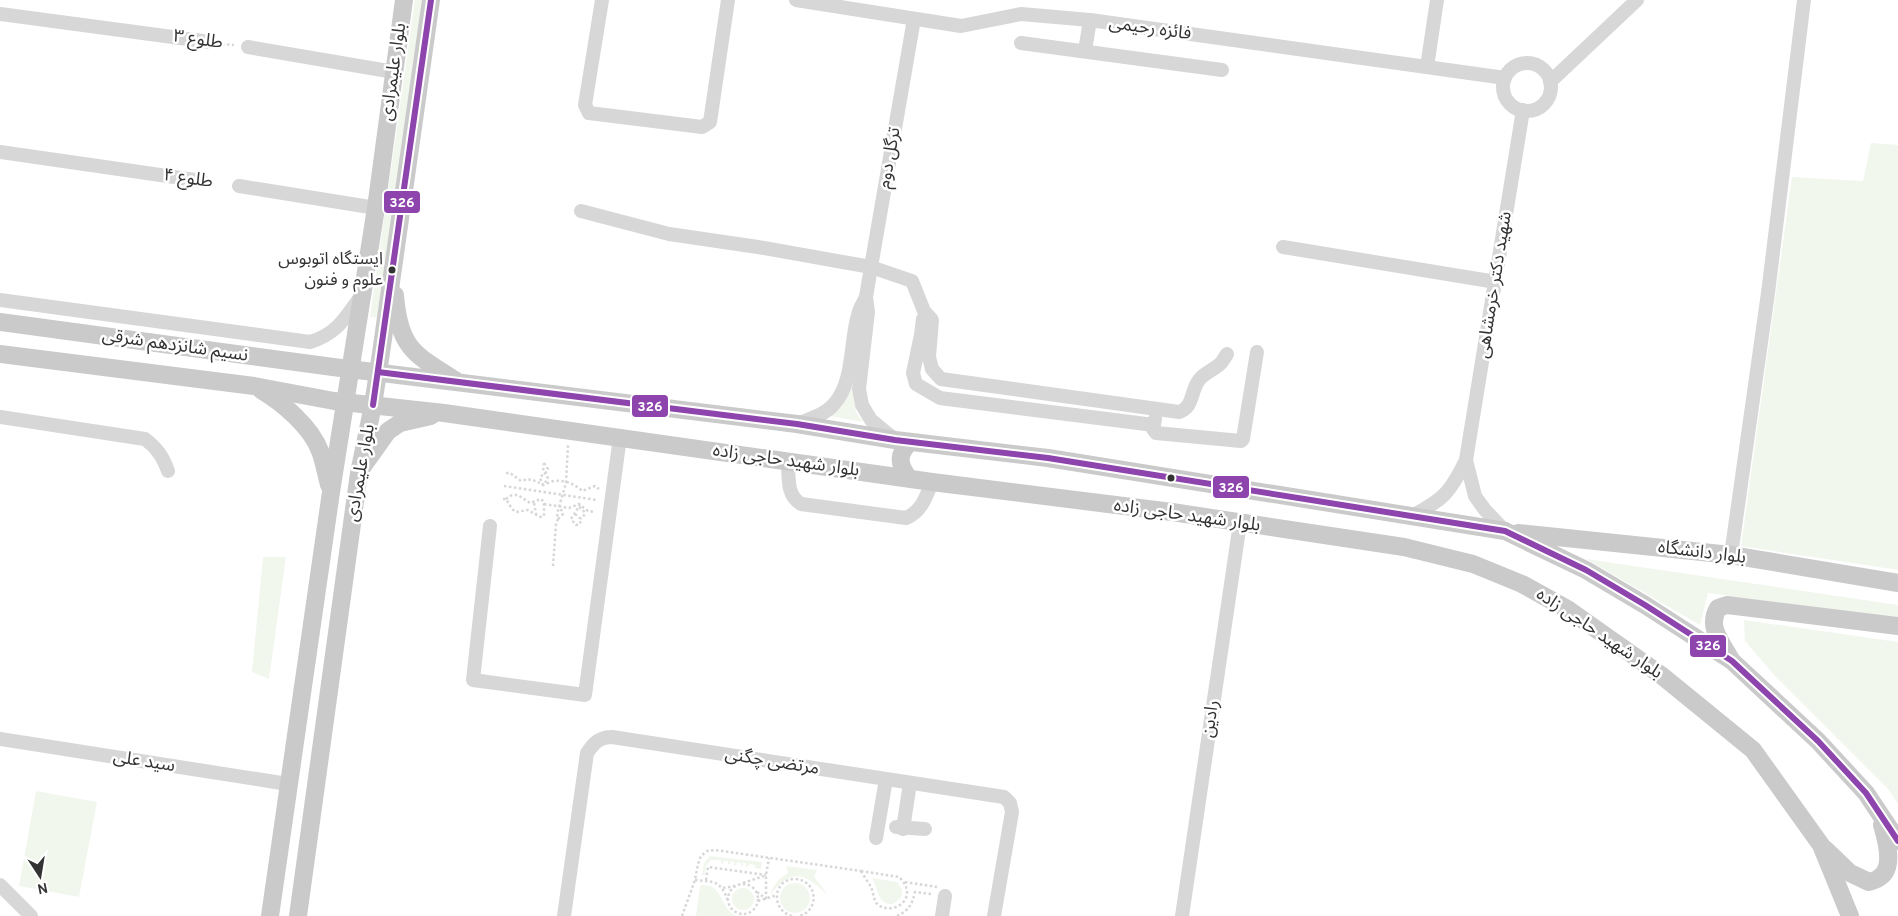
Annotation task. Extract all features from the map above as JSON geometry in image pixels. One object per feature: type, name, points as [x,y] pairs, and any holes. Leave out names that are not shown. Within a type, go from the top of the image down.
[{"type":"main road","name":"بلوار علیمرادی","points":[[270,916],[331,492],[376,208],[404,0]]},
{"type":"main road","name":"بلوار علیمرادی","points":[[298,916],[359,473],[373,405],[431,0]]},
{"type":"main road","points":[[393,268],[396,314],[404,337],[422,359],[460,382]]},
{"type":"main road","name":"نسیم شانزدهم شرقی","points":[[0,322],[378,372]]},
{"type":"main road","points":[[215,381],[226,377],[230,368],[228,359],[220,352]]},
{"type":"main road","name":"نسیم شانزدهم شرقی","points":[[0,354],[254,386],[373,405]]},
{"type":"main road","name":"بلوار شهید حاجی زاده","points":[[378,372],[797,424],[903,441],[1048,458],[1505,531],[1586,570],[1645,605],[1732,661],[1818,741],[1866,793],[1898,841]]},
{"type":"main road","points":[[254,386],[294,414],[307,430],[320,450],[331,492]]},
{"type":"main road","name":"بلوار شهید حاجی زاده","points":[[373,405],[620,437],[932,482],[1172,512],[1404,547],[1473,564],[1522,584],[1569,610],[1661,675],[1753,750],[1821,845],[1850,916]]},
{"type":"main road","points":[[359,473],[388,431],[400,423],[444,413]]},
{"type":"main road","points":[[903,441],[900,458],[905,473],[909,478]]},
{"type":"main road","name":"بلوار دانشگاه","points":[[1505,531],[1731,556],[1898,583]]},
{"type":"main road","points":[[1732,661],[1713,626],[1713,617],[1718,608],[1727,605],[1898,626]]},
{"type":"main road","points":[[1821,845],[1850,873],[1869,882],[1881,877],[1888,865],[1888,844],[1879,813]]},
{"type":"street","points":[[602,0],[586,109],[589,113],[702,127],[710,122],[728,0]]},
{"type":"street","name":"فائزه رحیمی","points":[[796,0],[961,26],[1021,14],[1090,20],[1505,78]]},
{"type":"street","points":[[1427,67],[1437,0]]},
{"type":"street","points":[[1550,82],[1637,0]]},
{"type":"street","points":[[1731,556],[1768,293],[1804,0]]},
{"type":"street","name":"طلوع ۳","points":[[0,14],[210,42]]},
{"type":"street","name":"ترگل دوم","points":[[903,441],[871,420],[862,405],[859,388],[868,312],[866,297],[870,267],[914,19]]},
{"type":"street","points":[[1085,51],[1090,20]]},
{"type":"street","points":[[1021,43],[1222,70]]},
{"type":"street","name":"طلوع ۳","points":[[248,47],[394,72]]},
{"type":"street","points":[[1529,63],[1543,69],[1550,82],[1548,97],[1544,103],[1538,108],[1523,110],[1516,108],[1506,98],[1503,84],[1505,78],[1515,66],[1529,63]]},
{"type":"street","name":"شهید دکتر خرمشاهی","points":[[1410,517],[1432,506],[1446,495],[1456,482],[1466,460],[1523,110]]},
{"type":"street","name":"طلوع ۴","points":[[0,152],[202,181]]},
{"type":"street","points":[[239,186],[376,208]]},
{"type":"street","points":[[581,211],[669,234],[758,247],[870,267],[912,281],[924,311],[932,320],[929,357],[932,369],[941,379],[1179,412],[1186,410],[1199,380],[1221,363],[1227,354]]},
{"type":"street","points":[[1283,247],[1496,282]]},
{"type":"street","points":[[0,300],[310,342],[320,339],[336,329],[361,295]]},
{"type":"street","name":"ترگل دوم","points":[[797,424],[824,412],[835,404],[848,373],[858,315],[866,297]]},
{"type":"street","points":[[924,311],[922,335],[913,373],[916,384],[940,398],[1154,425]]},
{"type":"street","points":[[1156,409],[1154,432],[1241,441],[1243,439],[1257,352]]},
{"type":"street","points":[[0,417],[145,439],[163,457],[168,471]]},
{"type":"street","points":[[490,526],[473,680],[585,695],[607,498],[620,437]]},
{"type":"street","name":"شهید دکتر خرمشاهی","points":[[1466,460],[1475,496],[1485,510],[1505,531]]},
{"type":"street","points":[[788,461],[790,493],[801,504],[906,518],[920,510],[932,482]]},
{"type":"street","name":"رادین","points":[[1182,916],[1240,523]]},
{"type":"street","name":"مرتضی چگنی","points":[[564,916],[587,753],[596,741],[612,736],[1004,798],[1010,803],[1012,812],[994,916]]},
{"type":"street","name":"سید علی","points":[[0,739],[288,784]]},
{"type":"street","points":[[876,838],[886,779]]},
{"type":"street","points":[[910,783],[898,828],[925,829]]},
{"type":"street","points":[[0,885],[31,916]]},
{"type":"street","points":[[942,916],[945,892]]},
{"type":"path","name":"طلوع ۳","points":[[210,42],[248,47]]},
{"type":"path","points":[[558,519],[557,510],[560,507],[566,483],[569,430]]},
{"type":"path","points":[[506,473],[510,473],[518,480],[535,480],[543,485]]},
{"type":"path","points":[[545,473],[548,479],[543,485],[540,478],[545,473]]},
{"type":"path","points":[[543,485],[554,481],[574,484],[582,491],[595,486],[607,498]]},
{"type":"path","points":[[504,486],[562,495],[607,498]]},
{"type":"path","points":[[518,494],[526,501],[534,502],[541,499],[544,504],[544,516],[536,516],[528,510],[516,512],[512,510],[504,499],[518,494]]},
{"type":"path","points":[[534,502],[536,516]]},
{"type":"path","points":[[544,504],[569,508],[580,506],[593,513],[600,509]]},
{"type":"path","points":[[580,506],[585,514],[580,524],[576,525],[571,519],[580,506]]},
{"type":"path","points":[[553,566],[556,524],[563,514],[560,507]]},
{"type":"path","points":[[575,514],[581,519]]},
{"type":"path","points":[[682,916],[695,880],[701,856],[708,851],[715,850],[893,875],[905,882],[945,892]]},
{"type":"path","points":[[766,899],[766,875],[769,858]]},
{"type":"path","points":[[706,880],[708,867],[766,875]]},
{"type":"path","points":[[861,870],[870,886],[876,903],[888,910],[901,907],[906,902],[908,888],[905,882]]},
{"type":"path","points":[[729,903],[730,892],[738,886],[766,875]]},
{"type":"path","points":[[792,916],[784,913],[779,908],[777,895],[782,885],[792,879],[798,879],[808,884],[812,889],[814,901],[808,912],[798,916]]},
{"type":"path","points":[[695,880],[706,880],[716,883],[722,888],[729,903],[736,912],[747,914],[752,911],[758,901],[777,895]]},
{"type":"path","points":[[722,888],[745,884],[766,899]]},
{"type":"path","points":[[755,890],[758,901]]},
{"type":"path","points":[[897,916],[905,912],[912,905],[915,892],[945,892]]},
{"type":"shaded area","points":[[415,0],[423,0],[377,318],[370,317]]},
{"type":"shaded area","points":[[1871,143],[1898,145],[1898,570],[1741,546],[1792,177],[1863,181]]},
{"type":"shaded area","points":[[851,385],[856,412],[863,422],[830,416],[841,406]]},
{"type":"shaded area","points":[[263,557],[286,557],[269,679],[252,672]]},
{"type":"shaded area","points":[[1586,559],[1898,605],[1898,618],[1708,593],[1700,625]]},
{"type":"shaded area","points":[[1744,620],[1898,642],[1898,804],[1889,790],[1774,675],[1745,641]]},
{"type":"shaded area","points":[[36,791],[97,802],[79,897],[19,886]]},
{"type":"shaded area","points":[[710,856],[762,862],[761,869],[749,864],[746,867],[746,863],[743,863],[743,866],[741,866],[741,863],[737,862],[736,866],[731,861],[728,864],[728,861],[724,861],[723,864],[721,860],[711,860],[706,866],[705,875],[702,875],[703,867]]},
{"type":"shaded area","points":[[786,866],[817,870],[814,877],[827,895],[812,881],[798,876],[785,880],[770,895],[777,882],[788,873]]},
{"type":"shaded area","points":[[872,878],[897,882],[902,889],[901,898],[893,904],[884,902]]},
{"type":"shaded area","points":[[795,883],[806,887],[810,898],[806,909],[795,913],[784,909],[780,898],[784,887]]},
{"type":"shaded area","points":[[700,886],[714,889],[727,908],[737,916],[696,916]]},
{"type":"shaded area","points":[[739,888],[747,888],[754,895],[754,903],[747,910],[739,910],[732,903],[732,895]]},
{"type":"transit line","name":"326","points":[[373,405],[431,0]]},
{"type":"transit line","name":"326","points":[[378,372],[797,424],[895,440],[1048,458],[1505,531],[1586,570],[1645,605],[1732,661],[1818,741],[1866,793],[1898,841]]},
{"type":"place","name":"ایستگاه اتوبوس علوم و فنون","points":[[392,270]]}]
